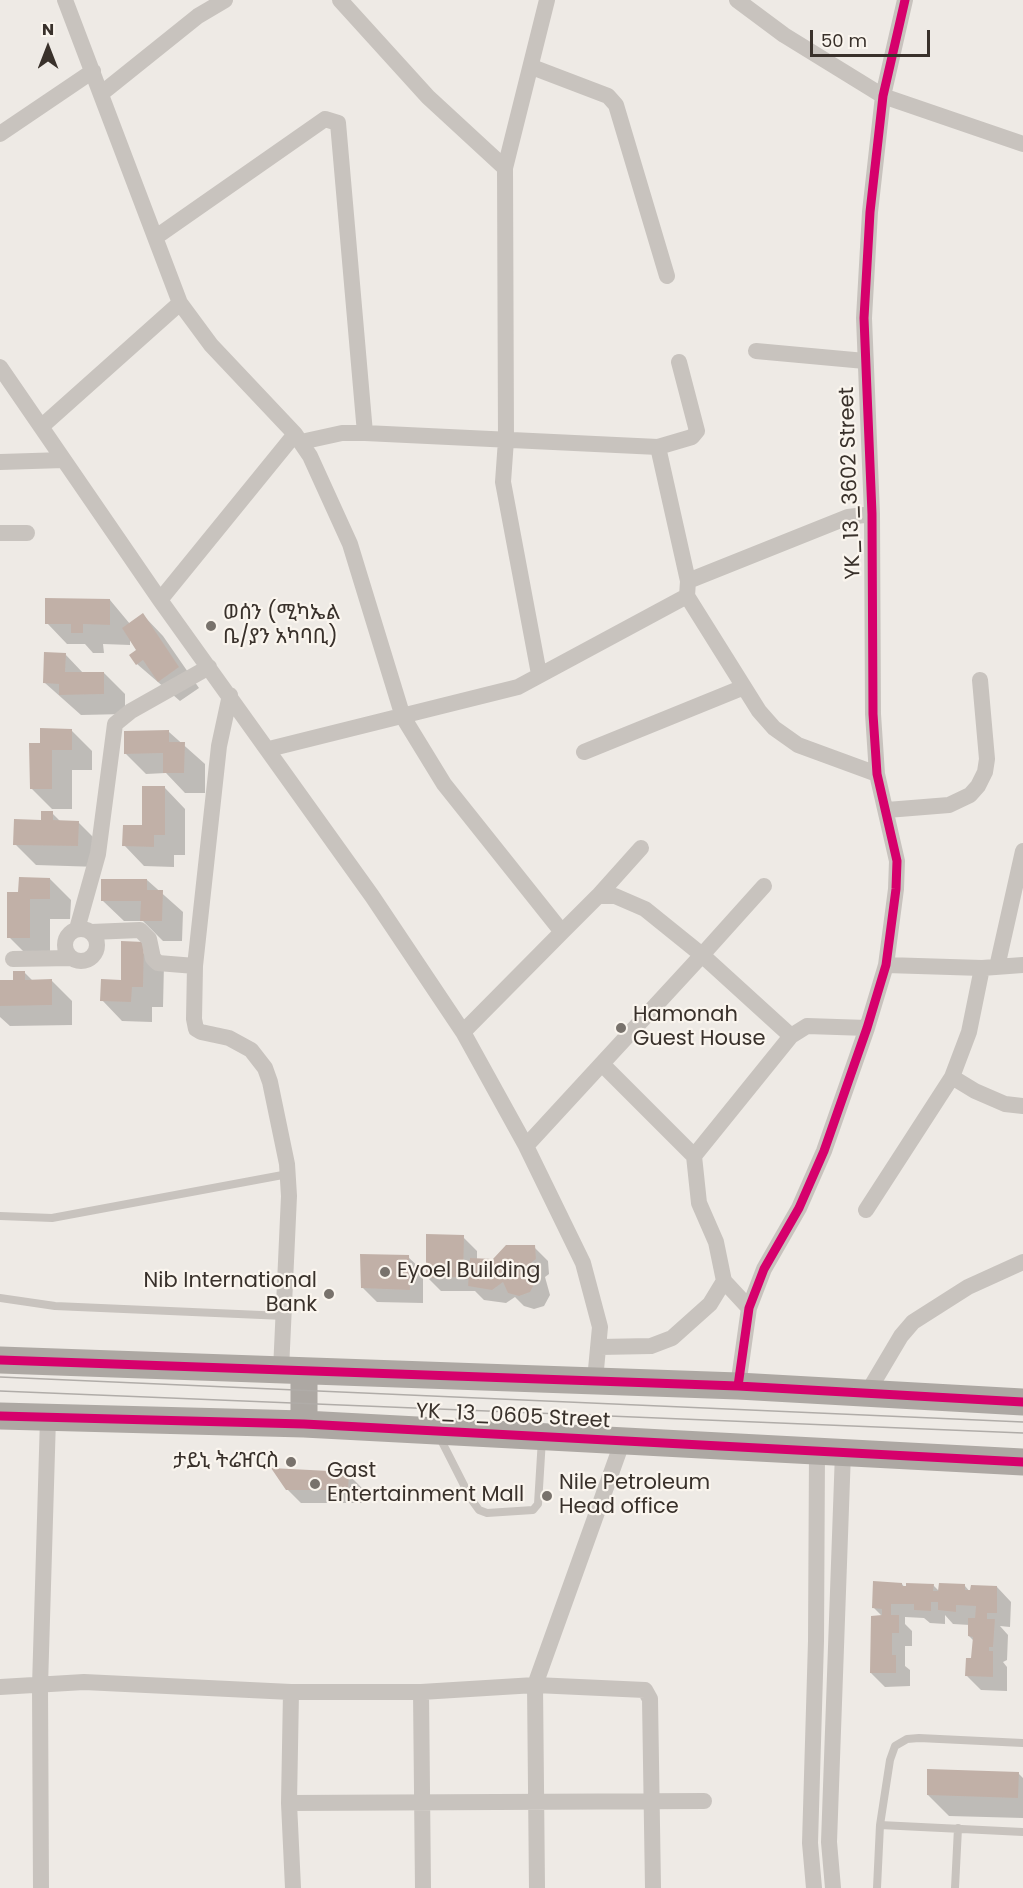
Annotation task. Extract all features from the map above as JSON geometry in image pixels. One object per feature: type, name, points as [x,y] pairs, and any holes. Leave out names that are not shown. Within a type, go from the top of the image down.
[{"type":"main road","name":"YK_13_0605 Street","points":[[0,1360],[595,1380],[1023,1402]]},
{"type":"main road","points":[[293,1370],[304,1424]]},
{"type":"main road","name":"YK_13_0605 Street","points":[[0,1416],[304,1424],[1023,1462]]},
{"type":"street","points":[[65,0],[180,303],[211,345],[298,438],[324,483],[350,544],[403,717],[444,784],[562,932]]},
{"type":"street","points":[[102,93],[198,16],[225,0]]},
{"type":"street","points":[[340,0],[428,97],[504,168]]},
{"type":"street","points":[[539,674],[503,482],[506,440],[504,168],[532,67],[547,0]]},
{"type":"street","points":[[737,0],[784,35],[883,96],[1023,144]]},
{"type":"street","name":"YK_13_3602 Street","points":[[738,1386],[749,1308],[764,1269],[799,1208],[824,1151],[867,1028],[886,965],[896,890],[897,861],[877,774],[873,714],[872,514],[864,318],[870,212],[883,96],[905,0]]},
{"type":"street","points":[[532,67],[608,96],[615,105],[666,276]]},
{"type":"street","points":[[0,134],[93,71]]},
{"type":"street","points":[[156,237],[325,119],[338,123],[365,433]]},
{"type":"street","points":[[41,427],[180,303]]},
{"type":"street","points":[[756,351],[865,362]]},
{"type":"street","points":[[160,600],[298,438],[365,433],[658,447],[692,437],[697,431],[679,362]]},
{"type":"street","points":[[0,367],[160,600],[269,749],[463,1032],[526,1146],[583,1263],[600,1327],[600,1347],[595,1380]]},
{"type":"street","points":[[658,447],[688,589],[759,711],[774,728],[798,745],[877,774]]},
{"type":"street","points":[[0,462],[64,460]]},
{"type":"street","points":[[269,749],[518,687],[688,589],[848,518],[872,514]]},
{"type":"street","points":[[0,533],[27,533]]},
{"type":"street","points":[[84,931],[98,854],[115,724],[131,711],[209,667]]},
{"type":"street","points":[[887,810],[948,805],[970,795],[978,786],[985,772],[987,759],[980,680]]},
{"type":"street","points":[[584,752],[744,687]]},
{"type":"street","points":[[230,695],[219,746],[195,966],[196,1029],[241,1044],[251,1050],[265,1068],[288,1174],[284,1316],[293,1370]]},
{"type":"street","points":[[463,1032],[598,896],[641,848]]},
{"type":"street","points":[[866,1210],[952,1077],[969,1032],[984,967],[1023,851]]},
{"type":"street","points":[[526,1146],[764,886]]},
{"type":"street","points":[[598,896],[615,896],[645,909],[702,955],[791,1036]]},
{"type":"street","points":[[71,958],[65,945],[71,932],[140,930],[149,939],[153,958],[158,963],[195,966]]},
{"type":"street","points":[[13,959],[71,958],[77,961],[91,958],[98,945],[84,931]]},
{"type":"street","points":[[886,965],[954,967],[1023,965]]},
{"type":"street","points":[[694,1156],[791,1036],[807,1026],[867,1028]]},
{"type":"street","points":[[602,1064],[694,1156],[699,1203],[716,1242],[724,1281],[749,1308]]},
{"type":"street","points":[[952,1077],[975,1091],[1005,1104],[1023,1106]]},
{"type":"street","points":[[866,1395],[901,1336],[913,1322],[968,1287],[1023,1262]]},
{"type":"street","points":[[600,1347],[651,1346],[672,1338],[710,1304],[724,1281]]},
{"type":"street","points":[[41,1888],[40,1686],[48,1418]]},
{"type":"street","points":[[537,1888],[535,1685],[623,1440]]},
{"type":"street","points":[[814,1888],[810,1843],[816,1641],[830,1451]]},
{"type":"street","points":[[830,1451],[830,1820],[833,1888]]},
{"type":"street","points":[[0,1687],[84,1683],[291,1692],[421,1692],[535,1685],[641,1690],[649,1693],[653,1888]]},
{"type":"street","points":[[291,1692],[289,1803],[293,1888]]},
{"type":"street","points":[[421,1692],[423,1888]]},
{"type":"street","points":[[289,1803],[704,1801]]},
{"type":"lane","points":[[0,1216],[51,1218],[288,1174]]},
{"type":"lane","points":[[0,1298],[55,1306],[284,1316]]},
{"type":"lane","points":[[436,1431],[471,1498],[479,1510],[487,1513],[532,1510],[538,1504],[542,1436]]},
{"type":"lane","points":[[877,1888],[880,1825],[890,1760],[895,1746],[907,1739],[919,1738],[1023,1743]]},
{"type":"lane","points":[[880,1825],[1023,1832]]},
{"type":"lane","points":[[955,1888],[958,1828]]},
{"type":"building","points":[[45,598],[110,599],[110,625],[83,624],[83,633],[71,633],[71,624],[45,624]]},
{"type":"building","points":[[143,613],[179,667],[158,682],[143,660],[136,665],[129,655],[136,650],[122,628]]},
{"type":"building","points":[[44,652],[66,653],[65,672],[104,672],[104,694],[59,695],[59,684],[43,683]]},
{"type":"building","points":[[40,728],[72,729],[72,750],[52,750],[52,789],[30,789],[29,743],[40,743]]},
{"type":"building","points":[[169,730],[169,742],[185,742],[184,773],[163,773],[163,753],[124,754],[124,731]]},
{"type":"building","points":[[142,786],[165,786],[165,835],[154,835],[154,847],[122,846],[123,825],[142,825]]},
{"type":"building","points":[[41,811],[53,811],[53,820],[79,821],[78,846],[13,845],[14,819],[41,820]]},
{"type":"building","points":[[19,877],[50,878],[50,899],[30,899],[30,938],[7,938],[7,892],[18,892]]},
{"type":"building","points":[[101,879],[147,879],[147,890],[163,890],[162,921],[140,921],[141,901],[101,901]]},
{"type":"building","points":[[121,941],[144,942],[143,987],[132,987],[131,1002],[100,1001],[101,979],[121,980]]},
{"type":"building","points":[[13,971],[25,971],[25,980],[52,979],[52,1005],[0,1006],[0,980],[13,980]]},
{"type":"building","points":[[426,1234],[464,1235],[463,1277],[426,1278]]},
{"type":"building","points":[[506,1245],[535,1245],[536,1259],[531,1263],[536,1281],[530,1292],[519,1296],[508,1293],[503,1282],[492,1290],[468,1286],[470,1258],[493,1259]]},
{"type":"building","name":"Eyoel Building","points":[[360,1254],[409,1255],[410,1290],[361,1288]]},
{"type":"building","name":"Gast Entertainment Mall","points":[[271,1468],[349,1472],[348,1490],[286,1490]]},
{"type":"building","points":[[873,1581],[902,1583],[902,1586],[906,1586],[906,1583],[934,1584],[933,1591],[938,1591],[939,1583],[965,1584],[965,1590],[970,1590],[971,1585],[997,1586],[997,1613],[987,1613],[987,1619],[995,1619],[993,1647],[989,1647],[989,1651],[993,1651],[993,1677],[965,1676],[966,1658],[971,1658],[973,1637],[968,1636],[968,1618],[975,1618],[976,1606],[956,1605],[956,1612],[938,1610],[938,1602],[931,1602],[931,1611],[914,1610],[914,1604],[891,1604],[891,1615],[899,1615],[899,1633],[892,1633],[892,1655],[896,1655],[896,1673],[870,1673],[871,1616],[882,1615],[882,1609],[872,1608]]},
{"type":"building","points":[[927,1769],[1019,1772],[1018,1798],[927,1795]]},
{"type":"tram line","points":[[0,1377],[1023,1422]]},
{"type":"tram line","points":[[0,1391],[1023,1433]]},
{"type":"cycle path","points":[[738,1386],[749,1308],[764,1269],[799,1208],[824,1151],[867,1028],[886,965],[896,889],[897,861],[877,774],[873,714],[872,514],[864,318],[870,212],[883,96],[905,0]]},
{"type":"cycle path","points":[[0,1360],[738,1386],[1023,1402]]},
{"type":"cycle path","points":[[0,1416],[304,1424],[1023,1462]]},
{"type":"place","name":"ወሰን (ሚካኤል ቤ/ያን አካባቢ)","points":[[211,626]]},
{"type":"place","name":"Hamonah Guest House","points":[[621,1028]]},
{"type":"place","name":"Eyoel Building","points":[[385,1272]]},
{"type":"place","name":"Nib International Bank","points":[[329,1294]]},
{"type":"place","name":"ታይኒ ትሬዠርስ","points":[[291,1462]]},
{"type":"place","name":"Gast Entertainment Mall","points":[[315,1484]]},
{"type":"place","name":"Nile Petroleum Head office","points":[[547,1496]]}]
